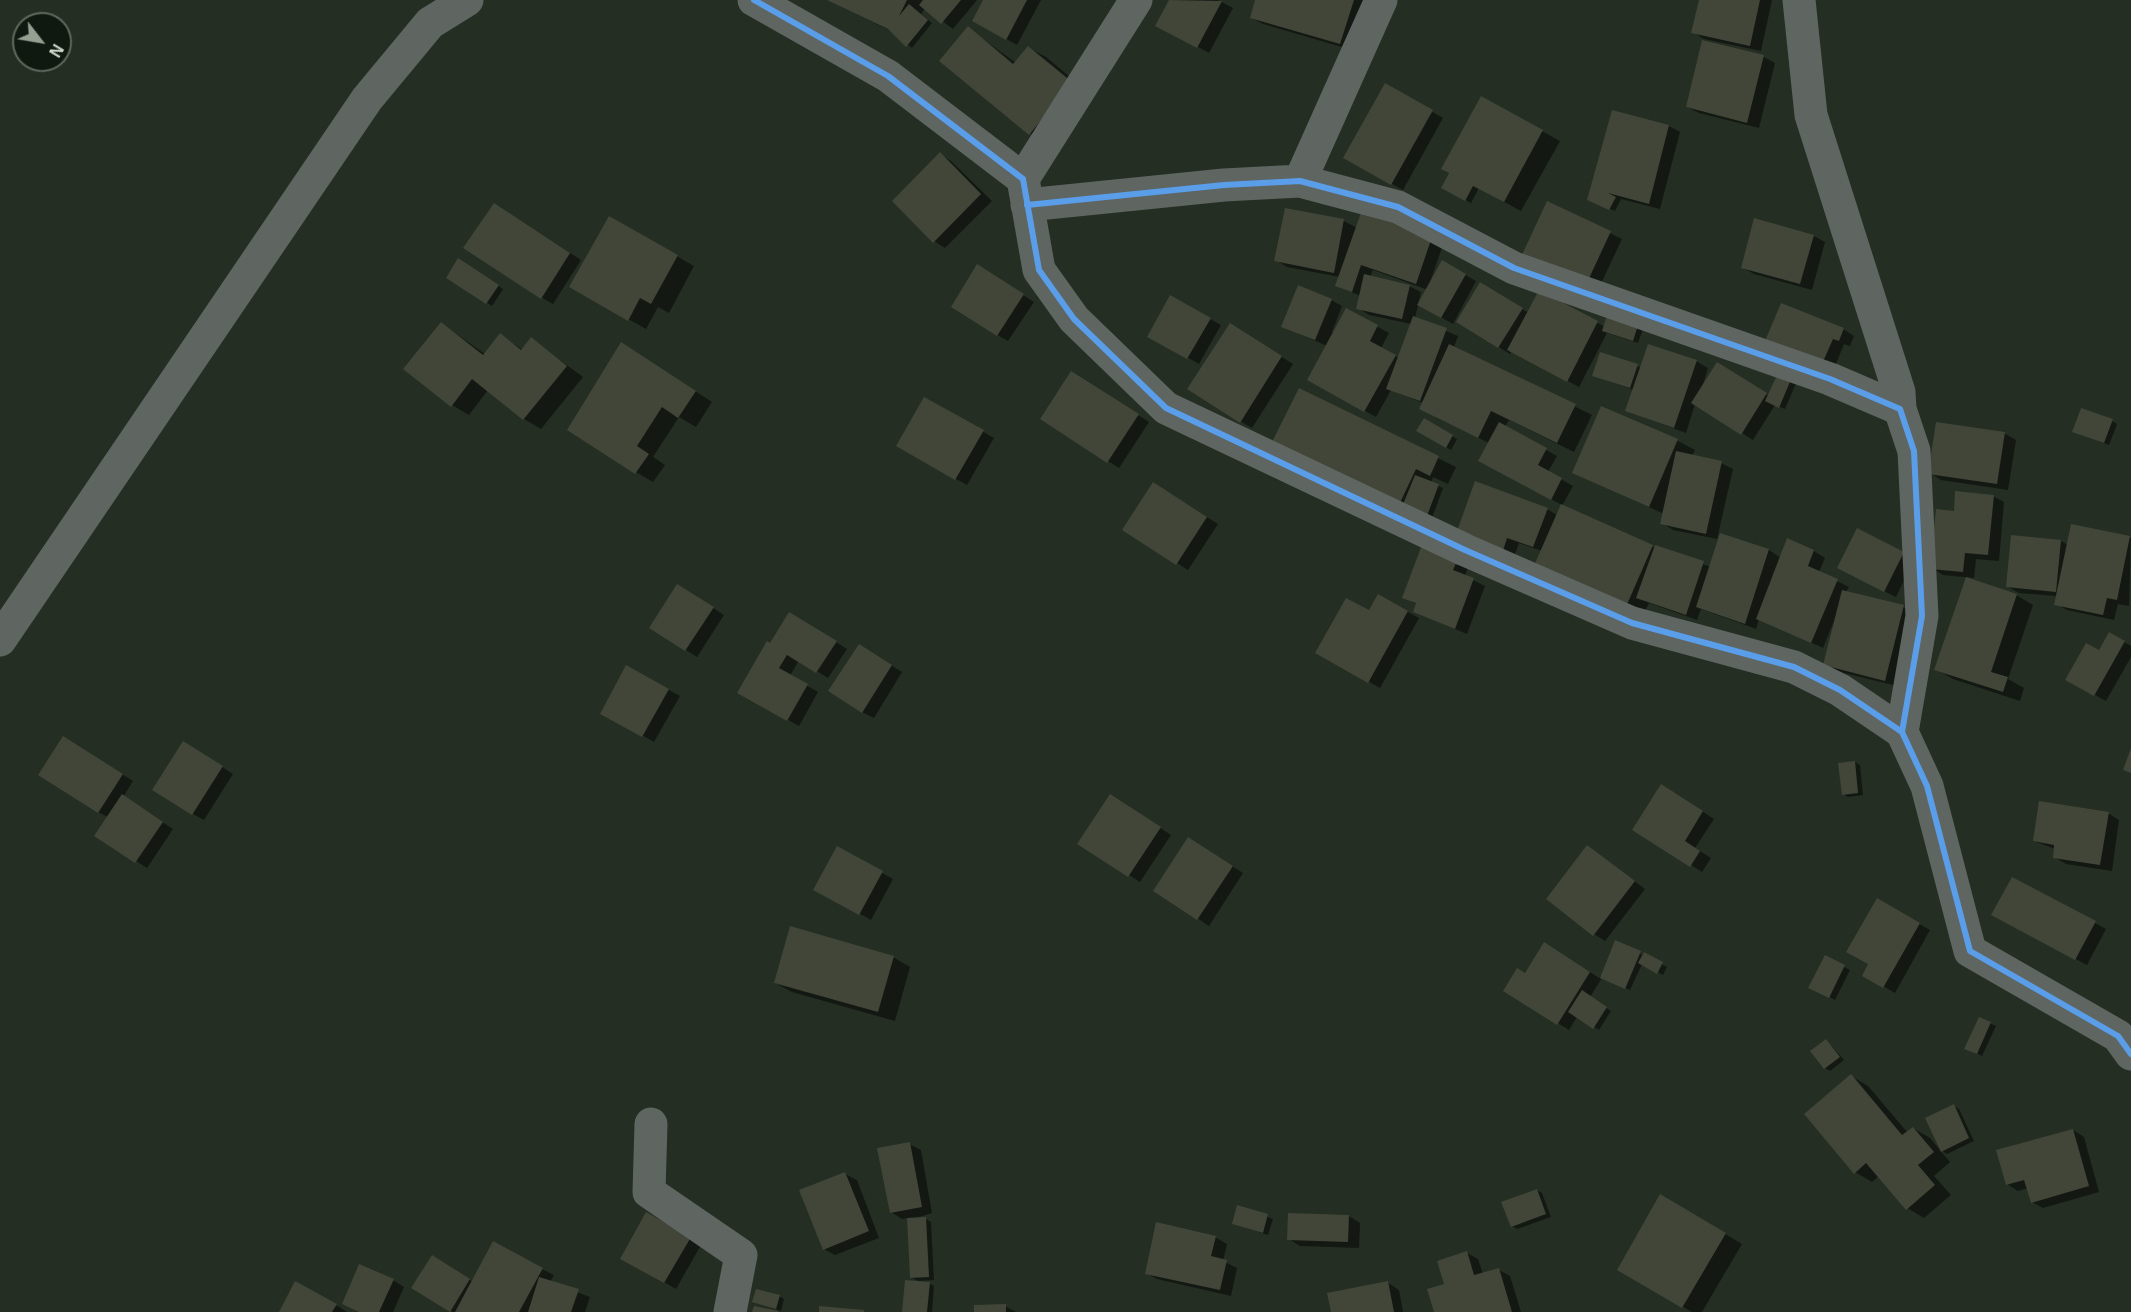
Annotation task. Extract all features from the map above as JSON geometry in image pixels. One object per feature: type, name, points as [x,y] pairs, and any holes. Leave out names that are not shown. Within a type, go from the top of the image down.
[{"type":"street","points":[[0,640],[367,99],[430,23],[467,0]]},
{"type":"street","points":[[754,0],[888,76],[1025,192],[1039,270],[1074,319],[1166,408],[1465,550],[1632,623],[1794,667],[1840,690],[1902,732],[1926,786],[1970,951],[2118,1036],[2131,1054]]},
{"type":"street","points":[[1025,192],[1136,0]]},
{"type":"street","points":[[1300,181],[1381,0]]},
{"type":"street","points":[[1799,0],[1811,115],[1899,392],[1900,409],[1914,451],[1922,616],[1902,732]]},
{"type":"street","points":[[1025,192],[1300,181],[1398,207],[1514,268],[1830,379],[1900,409]]},
{"type":"street","points":[[651,1124],[649,1192],[741,1255],[730,1312]]},
{"type":"building","points":[[827,0],[907,0],[899,16],[909,4],[928,20],[906,47],[888,29]]},
{"type":"building","points":[[923,0],[961,0],[941,24],[919,5]]},
{"type":"building","points":[[983,0],[1027,0],[1006,40],[972,21]]},
{"type":"building","points":[[1169,0],[1222,1],[1197,48],[1155,26]]},
{"type":"building","points":[[1255,0],[1354,0],[1340,44],[1250,18]]},
{"type":"building","points":[[1699,0],[1760,0],[1750,46],[1691,33]]},
{"type":"building","points":[[968,26],[1013,64],[1028,46],[1072,82],[1029,135],[939,61]]},
{"type":"building","points":[[1702,40],[1764,55],[1747,123],[1686,107]]},
{"type":"building","points":[[1385,83],[1433,110],[1391,185],[1343,158]]},
{"type":"building","points":[[1481,96],[1543,130],[1504,202],[1473,186],[1465,201],[1441,188],[1449,173],[1441,169]]},
{"type":"building","points":[[1612,110],[1669,125],[1649,204],[1608,193],[1616,197],[1609,210],[1587,200]]},
{"type":"building","points":[[940,152],[981,194],[933,243],[892,201]]},
{"type":"building","points":[[1547,201],[1611,231],[1585,287],[1521,257]]},
{"type":"building","points":[[494,203],[570,253],[541,299],[463,248]]},
{"type":"building","points":[[1363,207],[1434,231],[1416,284],[1361,265],[1352,292],[1335,286]]},
{"type":"building","points":[[1285,208],[1344,219],[1334,273],[1274,261]]},
{"type":"building","points":[[609,216],[678,255],[651,304],[640,298],[628,321],[569,287]]},
{"type":"building","points":[[1754,218],[1814,235],[1800,284],[1741,268]]},
{"type":"building","points":[[458,258],[499,285],[486,304],[446,278]]},
{"type":"building","points":[[1442,260],[1466,274],[1441,318],[1417,305]]},
{"type":"building","points":[[977,264],[1024,294],[997,336],[951,307]]},
{"type":"building","points":[[1364,274],[1410,285],[1402,319],[1356,309]]},
{"type":"building","points":[[1480,282],[1523,308],[1498,348],[1456,322]]},
{"type":"building","points":[[1298,285],[1332,299],[1315,340],[1281,327]]},
{"type":"building","points":[[1539,290],[1598,321],[1567,382],[1507,350]]},
{"type":"building","points":[[1170,295],[1211,318],[1187,359],[1147,337]]},
{"type":"building","points":[[1781,303],[1844,328],[1839,341],[1833,339],[1822,364],[1765,341]]},
{"type":"building","points":[[1346,308],[1378,325],[1370,341],[1396,355],[1364,412],[1307,380]]},
{"type":"building","points":[[1608,312],[1639,322],[1633,341],[1602,331]]},
{"type":"building","points":[[1413,316],[1447,328],[1420,401],[1386,389]]},
{"type":"building","points":[[441,322],[483,355],[500,333],[521,350],[531,337],[567,366],[523,420],[472,379],[451,407],[403,369]]},
{"type":"building","points":[[1230,323],[1282,356],[1240,423],[1187,389]]},
{"type":"building","points":[[621,342],[696,391],[678,418],[662,407],[637,446],[649,454],[635,474],[567,430]]},
{"type":"building","points":[[1449,344],[1576,404],[1557,443],[1491,411],[1478,438],[1419,409]]},
{"type":"building","points":[[1648,344],[1697,360],[1674,428],[1625,411]]},
{"type":"building","points":[[1600,352],[1638,364],[1630,388],[1592,376]]},
{"type":"building","points":[[1717,362],[1767,393],[1741,435],[1691,403]]},
{"type":"building","points":[[1071,371],[1139,414],[1107,463],[1040,419]]},
{"type":"building","points":[[1779,371],[1792,377],[1779,408],[1765,401]]},
{"type":"building","points":[[1299,388],[1439,456],[1430,476],[1416,469],[1398,507],[1270,446]]},
{"type":"building","points":[[924,397],[984,430],[955,480],[896,446]]},
{"type":"building","points":[[1601,406],[1678,439],[1649,507],[1572,473]]},
{"type":"building","points":[[2081,408],[2113,419],[2104,443],[2072,432]]},
{"type":"building","points":[[1424,418],[1453,435],[1446,448],[1416,431]]},
{"type":"building","points":[[1499,422],[1547,448],[1538,465],[1562,478],[1551,500],[1478,461]]},
{"type":"building","points":[[1936,422],[2005,432],[1997,484],[1928,474]]},
{"type":"building","points":[[1676,451],[1722,461],[1706,534],[1660,524]]},
{"type":"building","points":[[1415,475],[1439,484],[1427,516],[1402,507]]},
{"type":"building","points":[[1475,481],[1548,508],[1533,547],[1507,538],[1500,560],[1453,542]]},
{"type":"building","points":[[1153,482],[1207,517],[1176,565],[1122,530]]},
{"type":"building","points":[[1955,491],[1994,495],[1988,555],[1965,553],[1963,572],[1930,569],[1936,509],[1954,511]]},
{"type":"building","points":[[1561,504],[1653,545],[1625,609],[1533,568]]},
{"type":"building","points":[[2071,524],[2130,536],[2117,600],[2107,598],[2103,615],[2054,605]]},
{"type":"building","points":[[1857,528],[1904,552],[1884,592],[1837,568]]},
{"type":"building","points":[[1720,533],[1769,549],[1745,624],[1696,607]]},
{"type":"building","points":[[2011,535],[2061,540],[2056,592],[2006,587]]},
{"type":"building","points":[[1787,538],[1814,550],[1808,566],[1838,579],[1811,643],[1756,619]]},
{"type":"building","points":[[1423,542],[1459,556],[1453,570],[1474,578],[1455,629],[1413,612],[1416,603],[1402,598]]},
{"type":"building","points":[[1655,545],[1704,561],[1686,615],[1636,598]]},
{"type":"building","points":[[1966,577],[2017,594],[1991,672],[2008,677],[2003,692],[1934,670]]},
{"type":"building","points":[[677,584],[714,607],[685,651],[649,628]]},
{"type":"building","points":[[1842,590],[1904,605],[1885,681],[1823,665]]},
{"type":"building","points":[[1378,594],[1408,611],[1368,683],[1315,653],[1346,598],[1369,610]]},
{"type":"building","points":[[789,612],[837,641],[816,673],[787,655],[779,668],[808,684],[787,721],[737,693],[767,641],[770,643]]},
{"type":"building","points":[[2109,632],[2125,641],[2094,696],[2065,680],[2086,643],[2099,650]]},
{"type":"building","points":[[859,644],[892,665],[862,713],[828,691]]},
{"type":"building","points":[[626,665],[669,689],[642,737],[600,714]]},
{"type":"building","points":[[63,736],[123,774],[98,813],[38,775]]},
{"type":"building","points":[[183,741],[223,766],[192,815],[152,790]]},
{"type":"building","points":[[2131,748],[2131,773],[2123,770]]},
{"type":"building","points":[[1855,761],[1858,793],[1842,795],[1838,763]]},
{"type":"building","points":[[1661,784],[1703,811],[1685,841],[1700,851],[1690,867],[1632,830]]},
{"type":"building","points":[[122,794],[163,822],[135,863],[94,836]]},
{"type":"building","points":[[1110,794],[1161,827],[1128,877],[1077,844]]},
{"type":"building","points":[[2039,801],[2109,812],[2100,865],[2053,858],[2054,845],[2033,841]]},
{"type":"building","points":[[1188,837],[1233,866],[1197,920],[1153,891]]},
{"type":"building","points":[[1587,845],[1635,881],[1593,936],[1546,899]]},
{"type":"building","points":[[837,846],[883,871],[859,915],[813,890]]},
{"type":"building","points":[[2012,877],[2096,921],[2075,960],[1991,915]]},
{"type":"building","points":[[1877,898],[1920,923],[1883,988],[1862,976],[1868,964],[1846,952]]},
{"type":"building","points":[[790,926],[894,956],[878,1012],[774,983]]},
{"type":"building","points":[[1615,940],[1641,951],[1625,989],[1600,978]]},
{"type":"building","points":[[1544,942],[1590,972],[1557,1025],[1503,991],[1517,968],[1525,973]]},
{"type":"building","points":[[1644,952],[1663,962],[1657,974],[1638,963]]},
{"type":"building","points":[[1825,955],[1845,965],[1829,998],[1808,988]]},
{"type":"building","points":[[1582,990],[1607,1007],[1593,1029],[1568,1012]]},
{"type":"building","points":[[1979,1017],[1991,1022],[1977,1054],[1964,1049]]},
{"type":"building","points":[[1826,1039],[1840,1057],[1824,1069],[1810,1051]]},
{"type":"building","points":[[1851,1074],[1902,1135],[1913,1127],[1934,1152],[1918,1165],[1935,1185],[1906,1210],[1866,1163],[1854,1174],[1804,1114]]},
{"type":"building","points":[[1954,1104],[1969,1138],[1941,1152],[1925,1118]]},
{"type":"building","points":[[2073,1129],[2089,1186],[2031,1203],[2024,1180],[2006,1185],[1996,1150]]},
{"type":"building","points":[[910,1142],[922,1207],[890,1213],[877,1148]]},
{"type":"building","points":[[845,1172],[869,1231],[823,1250],[799,1190]]},
{"type":"building","points":[[1537,1189],[1546,1214],[1511,1227],[1501,1202]]},
{"type":"building","points":[[1660,1194],[1726,1233],[1682,1308],[1617,1270]]},
{"type":"building","points":[[1237,1205],[1268,1214],[1263,1233],[1232,1224]]},
{"type":"building","points":[[646,1212],[691,1237],[664,1283],[620,1259]]},
{"type":"building","points":[[1288,1213],[1349,1215],[1348,1242],[1287,1240]]},
{"type":"building","points":[[926,1217],[929,1277],[910,1278],[907,1218]]},
{"type":"building","points":[[1156,1222],[1216,1236],[1211,1256],[1227,1260],[1220,1290],[1145,1274]]},
{"type":"building","points":[[493,1241],[543,1268],[519,1312],[455,1312]]},
{"type":"building","points":[[1467,1251],[1474,1275],[1499,1268],[1512,1312],[1434,1312],[1427,1289],[1444,1284],[1437,1261]]},
{"type":"building","points":[[432,1255],[470,1279],[450,1312],[411,1288]]},
{"type":"building","points":[[359,1264],[394,1279],[379,1312],[359,1312],[342,1304]]},
{"type":"building","points":[[539,1277],[579,1289],[571,1312],[528,1312]]},
{"type":"building","points":[[905,1280],[930,1282],[927,1312],[902,1312]]},
{"type":"building","points":[[295,1281],[337,1304],[332,1312],[279,1312]]},
{"type":"building","points":[[1388,1281],[1394,1312],[1331,1312],[1327,1293]]},
{"type":"building","points":[[756,1289],[780,1295],[776,1309],[752,1302]]},
{"type":"building","points":[[1006,1304],[1006,1312],[974,1312],[974,1305]]},
{"type":"building","points":[[754,1306],[778,1311],[778,1312],[752,1312]]},
{"type":"building","points":[[819,1306],[864,1310],[864,1312],[819,1312]]},
{"type":"cycle path","points":[[754,0],[888,76],[1023,179],[1039,270],[1074,319],[1166,408],[1465,550],[1632,623],[1794,667],[1840,690],[1902,732],[1927,786],[1970,951],[2118,1036],[2131,1054]]},
{"type":"cycle path","points":[[1027,205],[1224,185],[1300,181],[1398,207],[1514,268],[1830,379],[1900,409],[1914,451],[1922,616],[1902,732]]}]
